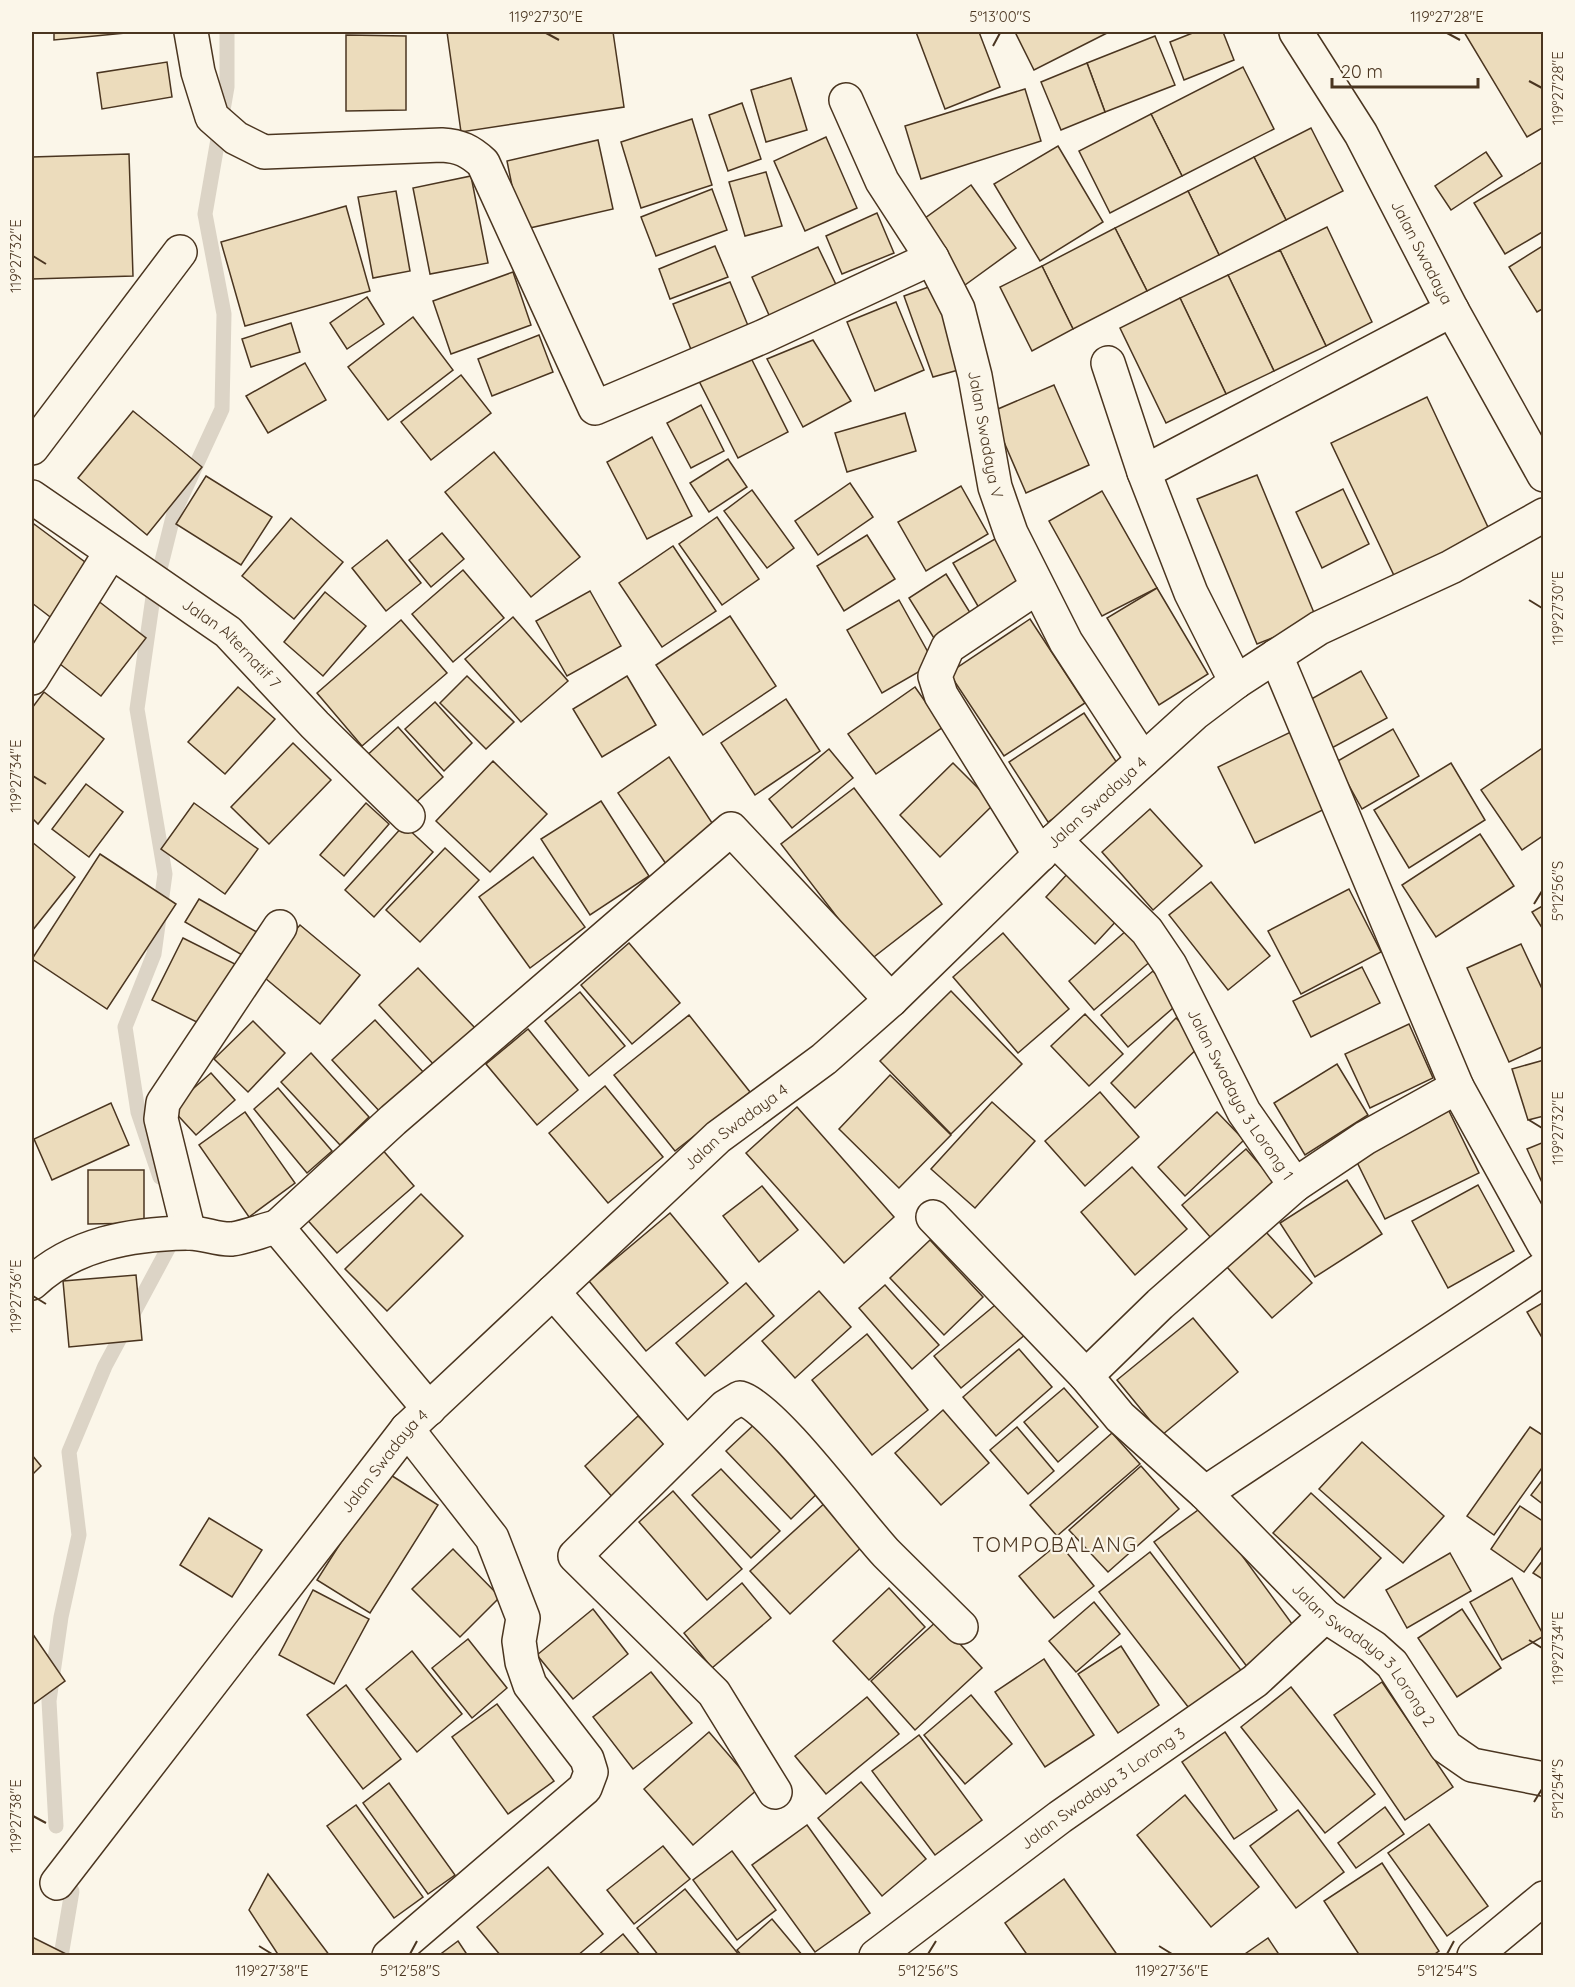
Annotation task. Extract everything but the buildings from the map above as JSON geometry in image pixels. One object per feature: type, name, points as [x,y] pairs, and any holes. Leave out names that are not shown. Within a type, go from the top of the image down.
[{"type":"street","points":[[191,32],[198,72],[212,117],[236,138],[264,152],[449,145],[470,152],[483,163],[595,408],[762,337],[932,258]]},
{"type":"street","name":"Jalan Swadaya","points":[[1296,32],[1361,134],[1452,310],[1544,475]]},
{"type":"street","name":"Jalan Swadaya V","points":[[846,100],[882,181],[932,258],[958,309],[975,376],[994,487],[1011,533],[1036,588],[1065,642],[1143,760]]},
{"type":"street","points":[[32,448],[180,252]]},
{"type":"street","points":[[1144,472],[1452,310]]},
{"type":"street","points":[[1108,363],[1144,472],[1191,593],[1236,682]]},
{"type":"street","name":"Jalan Alternatif 7","points":[[32,497],[182,598],[228,632],[315,724],[408,816]]},
{"type":"street","name":"Jalan Swadaya 4","points":[[57,1883],[418,1419],[718,1137],[824,1059],[891,1000],[1047,847],[1195,713],[1236,682],[1319,628],[1450,567],[1544,515]]},
{"type":"street","points":[[32,678],[111,552]]},
{"type":"street","name":"Jalan Swadaya 3 Lorong 1","points":[[1036,588],[948,647],[935,676],[940,695],[1047,847],[1147,931],[1170,965],[1244,1112],[1295,1185],[1160,1304],[1086,1376]]},
{"type":"street","points":[[1276,656],[1456,1087],[1544,1244]]},
{"type":"street","points":[[32,1283],[72,1256],[95,1245],[145,1236],[189,1233],[232,1239],[277,1227],[402,1112],[731,829],[891,1000]]},
{"type":"street","points":[[189,1233],[161,1119],[163,1103],[280,927]]},
{"type":"street","points":[[1295,1185],[1365,1138],[1456,1087]]},
{"type":"street","name":"Jalan Swadaya 3 Lorong 2","points":[[933,1217],[1086,1376],[1120,1417],[1204,1492],[1324,1616],[1373,1647],[1392,1664],[1446,1747],[1472,1765],[1544,1779]]},
{"type":"street","points":[[277,1227],[418,1419],[492,1538],[523,1618],[519,1641],[522,1662],[530,1685],[587,1759],[591,1772],[585,1788],[388,1956]]},
{"type":"street","points":[[1204,1492],[1544,1268]]},
{"type":"street","points":[[553,1292],[687,1444]]},
{"type":"street","points":[[775,1792],[714,1693],[575,1556],[725,1407],[740,1398],[758,1407],[840,1496],[885,1551],[961,1627]]},
{"type":"street","name":"Jalan Swadaya 3 Lorong 3","points":[[876,1956],[1060,1817],[1255,1681],[1324,1616]]},
{"type":"street","points":[[1474,1956],[1544,1898]]},
{"type":"waterway","points":[[160,1177],[138,1112],[125,1027],[154,954],[165,874],[137,709],[153,597],[174,513],[222,409],[224,314],[205,214],[227,87],[227,32]]},
{"type":"waterway","points":[[56,1826],[49,1701],[61,1617],[79,1535],[69,1452],[105,1366],[170,1245],[170,1232]]},
{"type":"waterway","points":[[61,1956],[72,1891]]},
{"type":"district","name":"TOMPOBALANG","points":[[1055,1544]]}]
